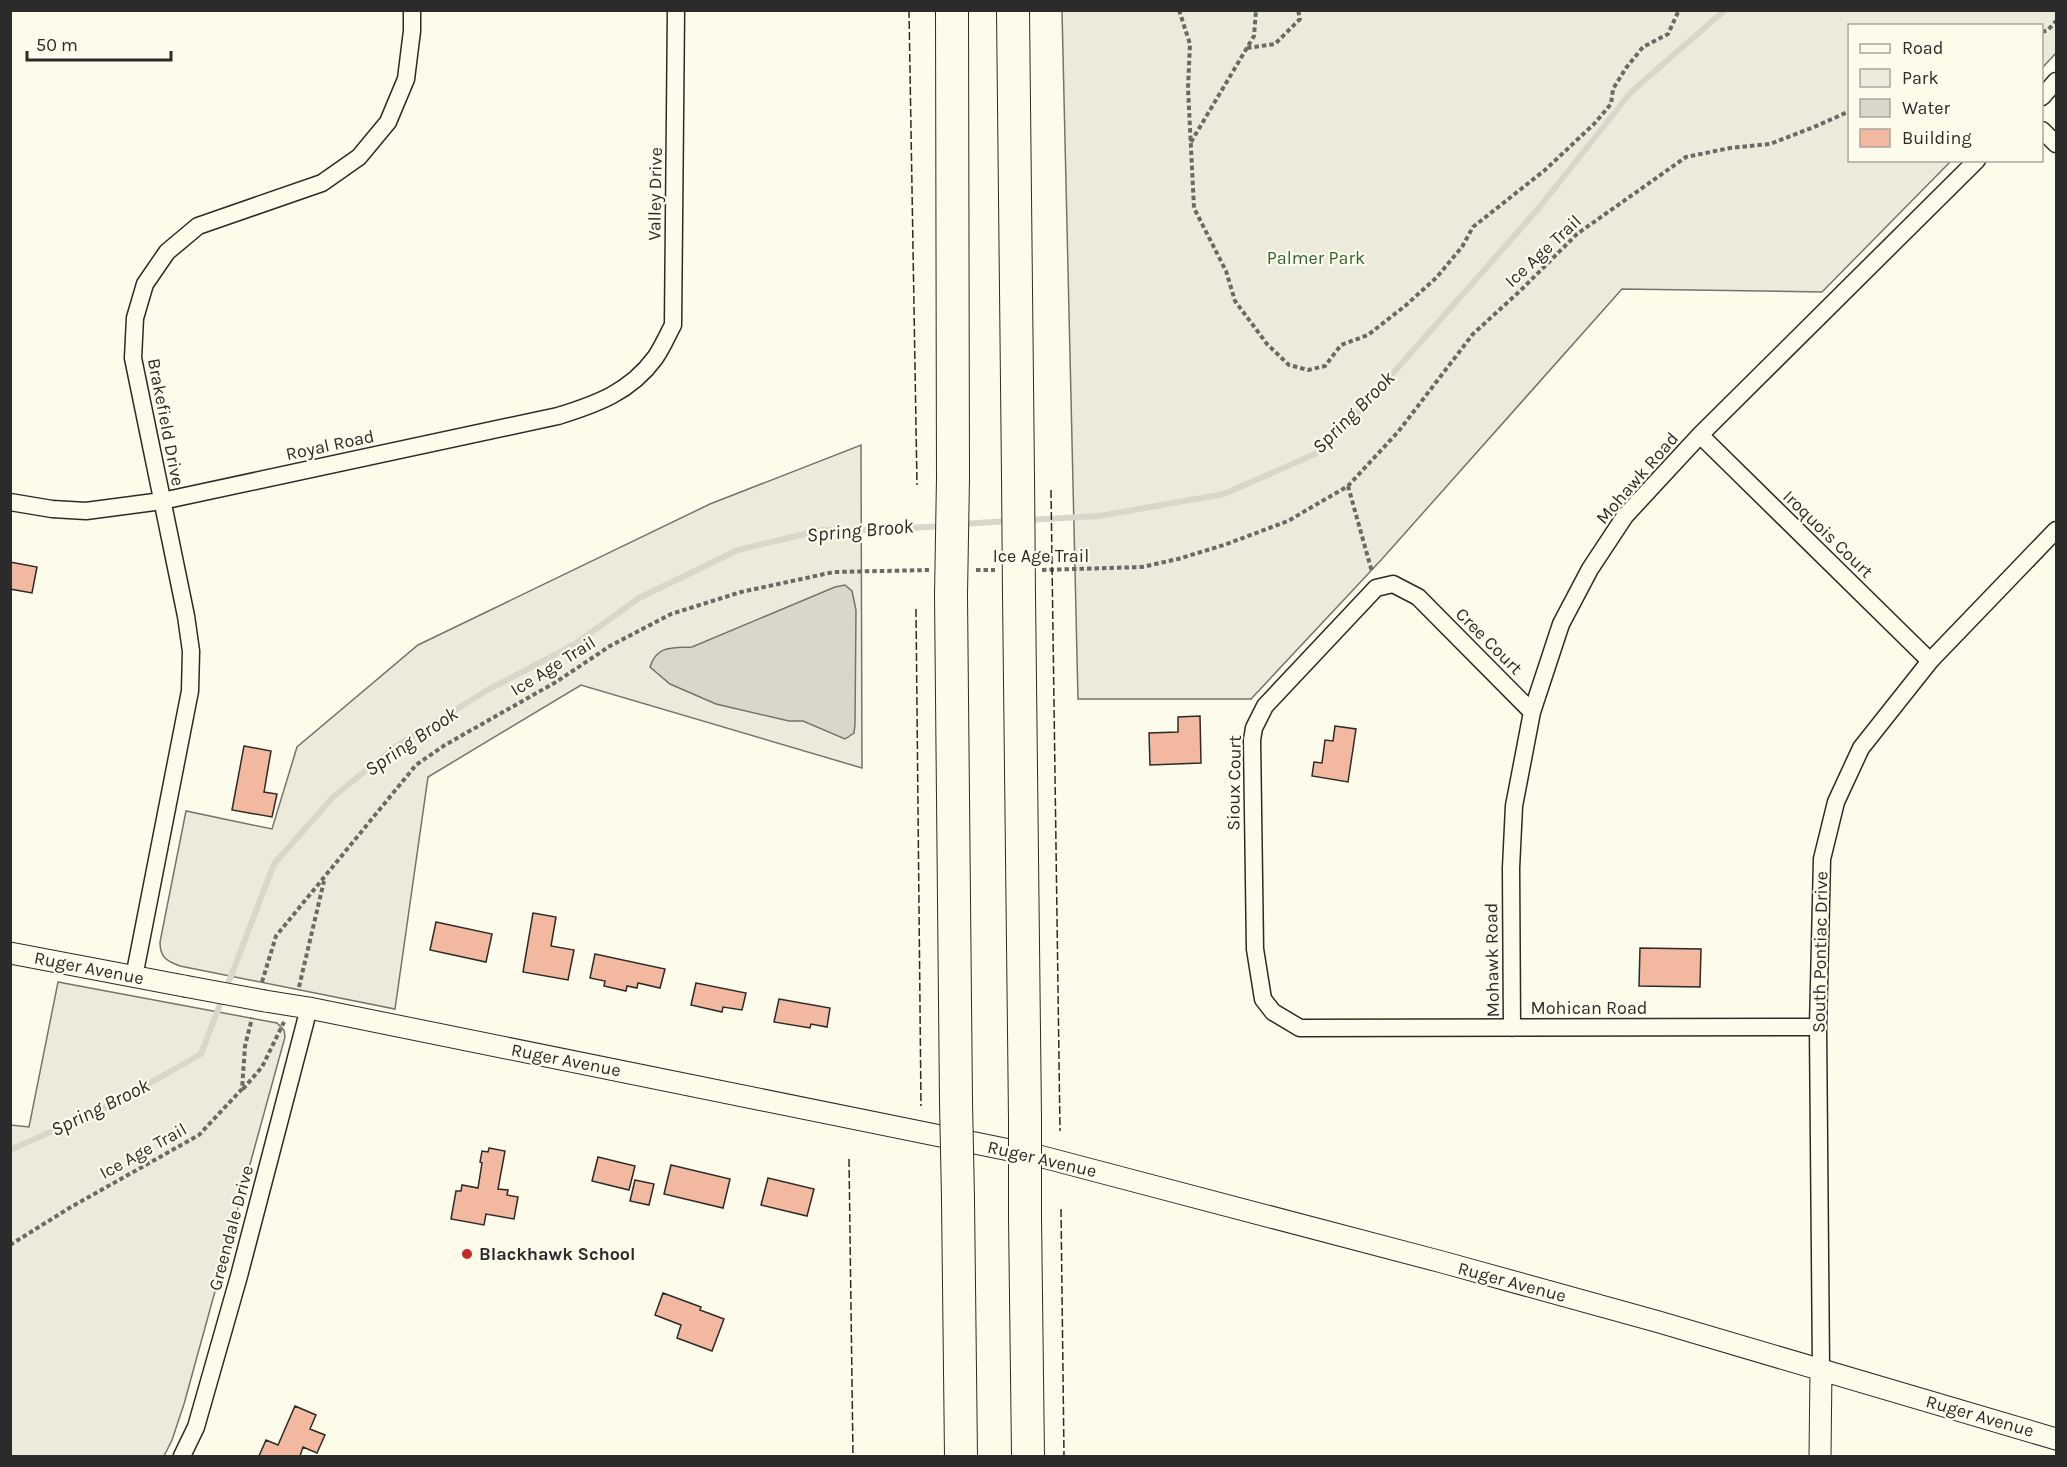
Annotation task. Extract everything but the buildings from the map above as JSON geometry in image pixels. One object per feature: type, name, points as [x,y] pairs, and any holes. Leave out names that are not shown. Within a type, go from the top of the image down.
[{"type":"highway","points":[[952,10],[951,595],[961,1456]]},
{"type":"highway","points":[[1013,10],[1018,476],[1026,582],[1024,1119],[1028,1456]]},
{"type":"street","name":"Brakefield Drive","points":[[134,977],[190,691],[191,651],[186,615],[133,358],[135,318],[145,284],[167,252],[198,226],[322,183],[359,157],[388,122],[406,79],[412,10]]},
{"type":"street","name":"Valley Drive","points":[[646,370],[657,356],[673,325],[676,10]]},
{"type":"street","points":[[2043,96],[2056,81]]},
{"type":"street","points":[[2043,131],[2056,144]]},
{"type":"street","name":"Mohawk Road","points":[[1512,1028],[1511,868],[1514,806],[1532,712],[1561,624],[1590,569],[1625,516],[1700,435],[1975,162]]},
{"type":"street","name":"Royal Road","points":[[10,501],[86,511],[162,501],[558,416],[600,403],[633,382],[646,370]]},
{"type":"street","name":"Iroquois Court","points":[[1700,435],[1929,661]]},
{"type":"street","name":"South Pontiac Drive","points":[[1820,1456],[1818,1027],[1822,860],[1836,802],[1861,748],[1929,661],[2056,530]]},
{"type":"street","name":"Cree Court","points":[[1376,588],[1393,584],[1418,597],[1532,712]]},
{"type":"street","name":"Sioux Court","points":[[1263,999],[1255,949],[1252,754],[1254,728],[1265,706],[1376,588]]},
{"type":"street","name":"Ruger Avenue","points":[[10,953],[309,1008],[1039,1156],[1442,1262],[2056,1438]]},
{"type":"street","name":"Mohican Road","points":[[1263,999],[1273,1012],[1300,1028],[1818,1027]]},
{"type":"street","name":"Greendale Drive","points":[[183,1456],[196,1427],[239,1276],[309,1008]]},
{"type":"path","points":[[1179,10],[1190,44],[1188,88],[1194,208],[1226,271],[1235,301],[1268,344],[1289,364],[1308,370],[1324,366],[1341,345],[1368,335],[1436,278],[1461,247],[1473,227],[1545,170],[1594,124],[1611,104],[1613,89],[1626,68],[1643,47],[1668,34],[1679,10]]},
{"type":"path","points":[[1191,142],[1254,36],[1256,10]]},
{"type":"path","points":[[1247,48],[1275,44],[1300,19],[1298,10]]},
{"type":"path","points":[[2043,33],[2056,21]]},
{"type":"path","name":"Ice Age Trail","points":[[1026,582],[1091,570],[1142,567],[1178,560],[1288,521],[1348,486],[1398,432],[1473,334],[1577,234],[1686,157],[1730,148],[1770,144],[1848,112]]},
{"type":"path","points":[[1348,486],[1376,588]]},
{"type":"path","name":"Ice Age Trail","points":[[10,1245],[71,1207],[199,1135],[242,1089],[245,1046],[276,936],[416,765],[556,682],[610,646],[671,614],[741,592],[834,572],[930,570]]},
{"type":"path","name":"Ice Age Trail","points":[[976,570],[999,570]]},
{"type":"green space","name":"Palmer Park","points":[[2056,10],[2056,53],[2043,67],[2043,24],[1848,24],[1848,162],[1950,162],[1822,292],[1622,289],[1382,559],[1251,699],[1078,699],[1062,11]]},
{"type":"green space","points":[[861,445],[862,768],[581,685],[428,777],[395,1009],[180,966],[165,958],[160,942],[186,811],[272,829],[297,747],[418,645],[710,504]]},
{"type":"green space","points":[[58,982],[277,1023],[284,1030],[285,1037],[184,1404],[164,1456],[11,1456],[11,1125],[29,1127]]},
{"type":"water","points":[[845,585],[852,591],[856,610],[855,724],[854,733],[845,739],[803,721],[789,721],[716,704],[670,684],[650,667],[661,651],[692,647],[835,587]]},
{"type":"waterway","name":"Spring Brook","points":[[1028,520],[1099,516],[1224,494],[1315,454],[1365,405],[1538,209],[1631,92],[1725,10]]},
{"type":"waterway","name":"Spring Brook","points":[[962,524],[1009,521]]},
{"type":"waterway","name":"Spring Brook","points":[[10,1150],[115,1103],[201,1054],[274,864],[333,797],[395,747],[486,691],[575,644],[639,598],[738,550],[821,530],[877,530],[943,526]]},
{"type":"fence","points":[[909,10],[917,485]]},
{"type":"fence","points":[[1051,490],[1060,1131]]},
{"type":"fence","points":[[916,609],[921,1106]]},
{"type":"fence","points":[[849,1159],[853,1456]]},
{"type":"fence","points":[[1061,1209],[1064,1456]]},
{"type":"place","name":"Blackhawk School","points":[[467,1254]]}]
